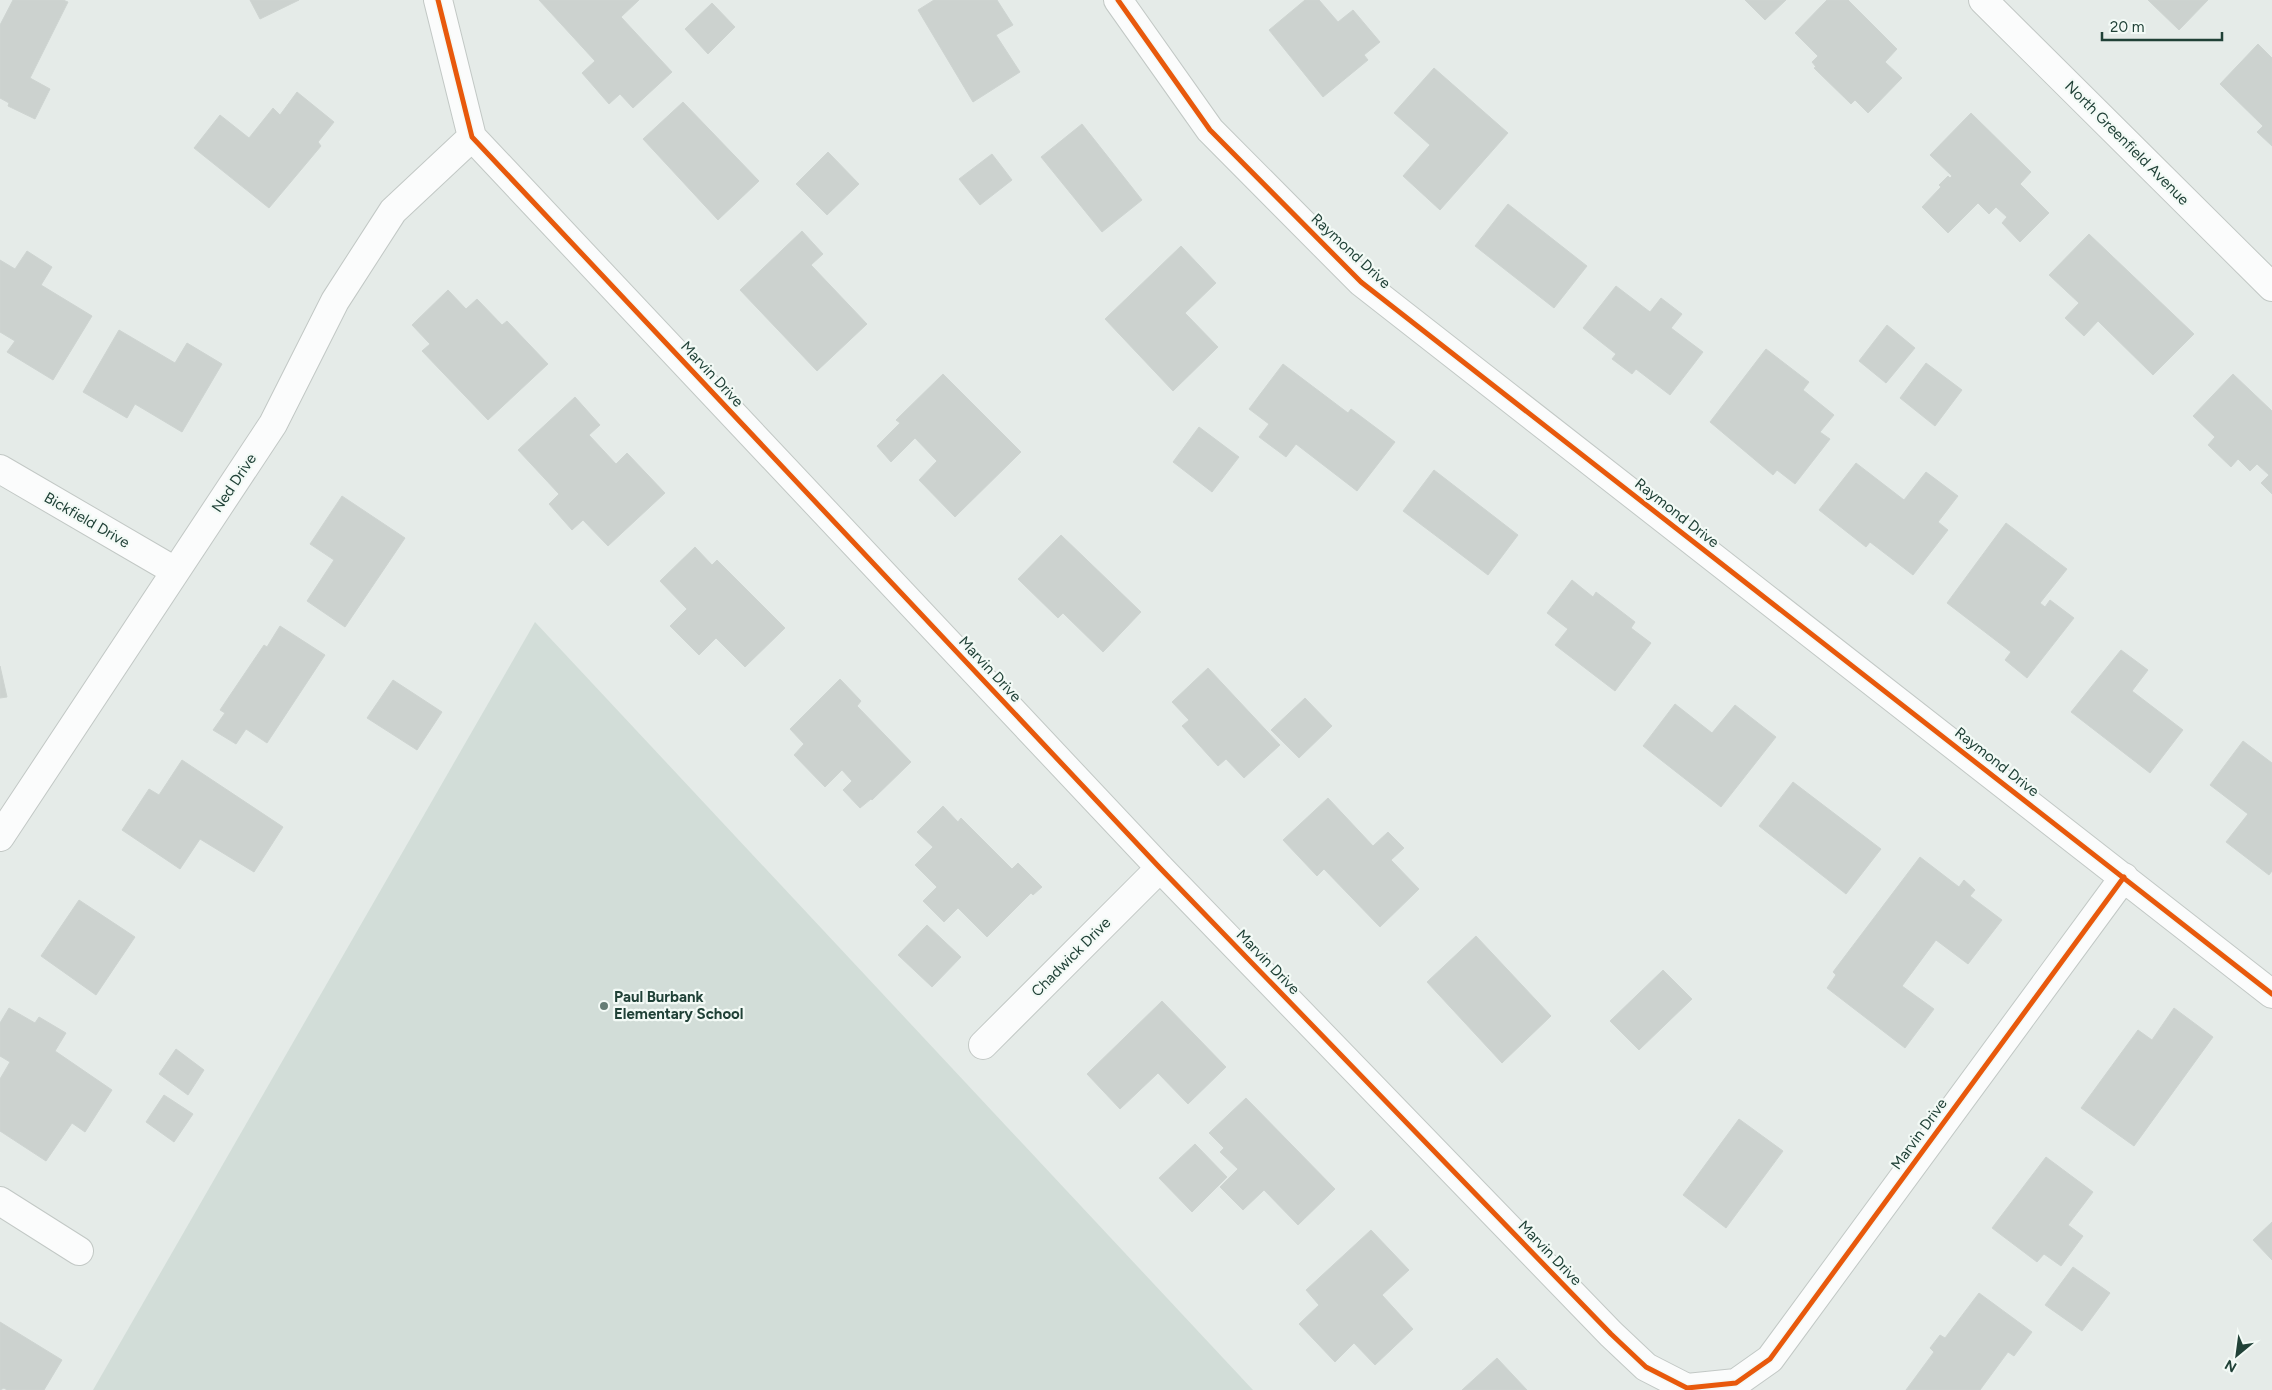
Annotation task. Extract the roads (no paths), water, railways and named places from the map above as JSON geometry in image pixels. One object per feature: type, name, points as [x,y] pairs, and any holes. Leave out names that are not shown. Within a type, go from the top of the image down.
[{"type":"street","name":"Marvin Drive","points":[[438,0],[472,137],[1160,868],[1611,1334],[1646,1367],[1687,1388],[1736,1383],[1770,1359],[2124,877]]},
{"type":"street","name":"Raymond Drive","points":[[1118,0],[1210,130],[1361,282],[2272,994]]},
{"type":"street","name":"North Greenfield Avenue","points":[[1982,0],[2272,286]]},
{"type":"street","name":"Ned Drive","points":[[0,837],[273,424],[335,301],[393,211],[472,137]]},
{"type":"street","name":"Bickfield Drive","points":[[0,469],[175,571]]},
{"type":"street","name":"Chadwick Drive","points":[[983,1045],[1160,868]]},
{"type":"street","points":[[0,1201],[79,1251]]},
{"type":"place","name":"Paul Burbank Elementary School","points":[[604,1006]]}]
